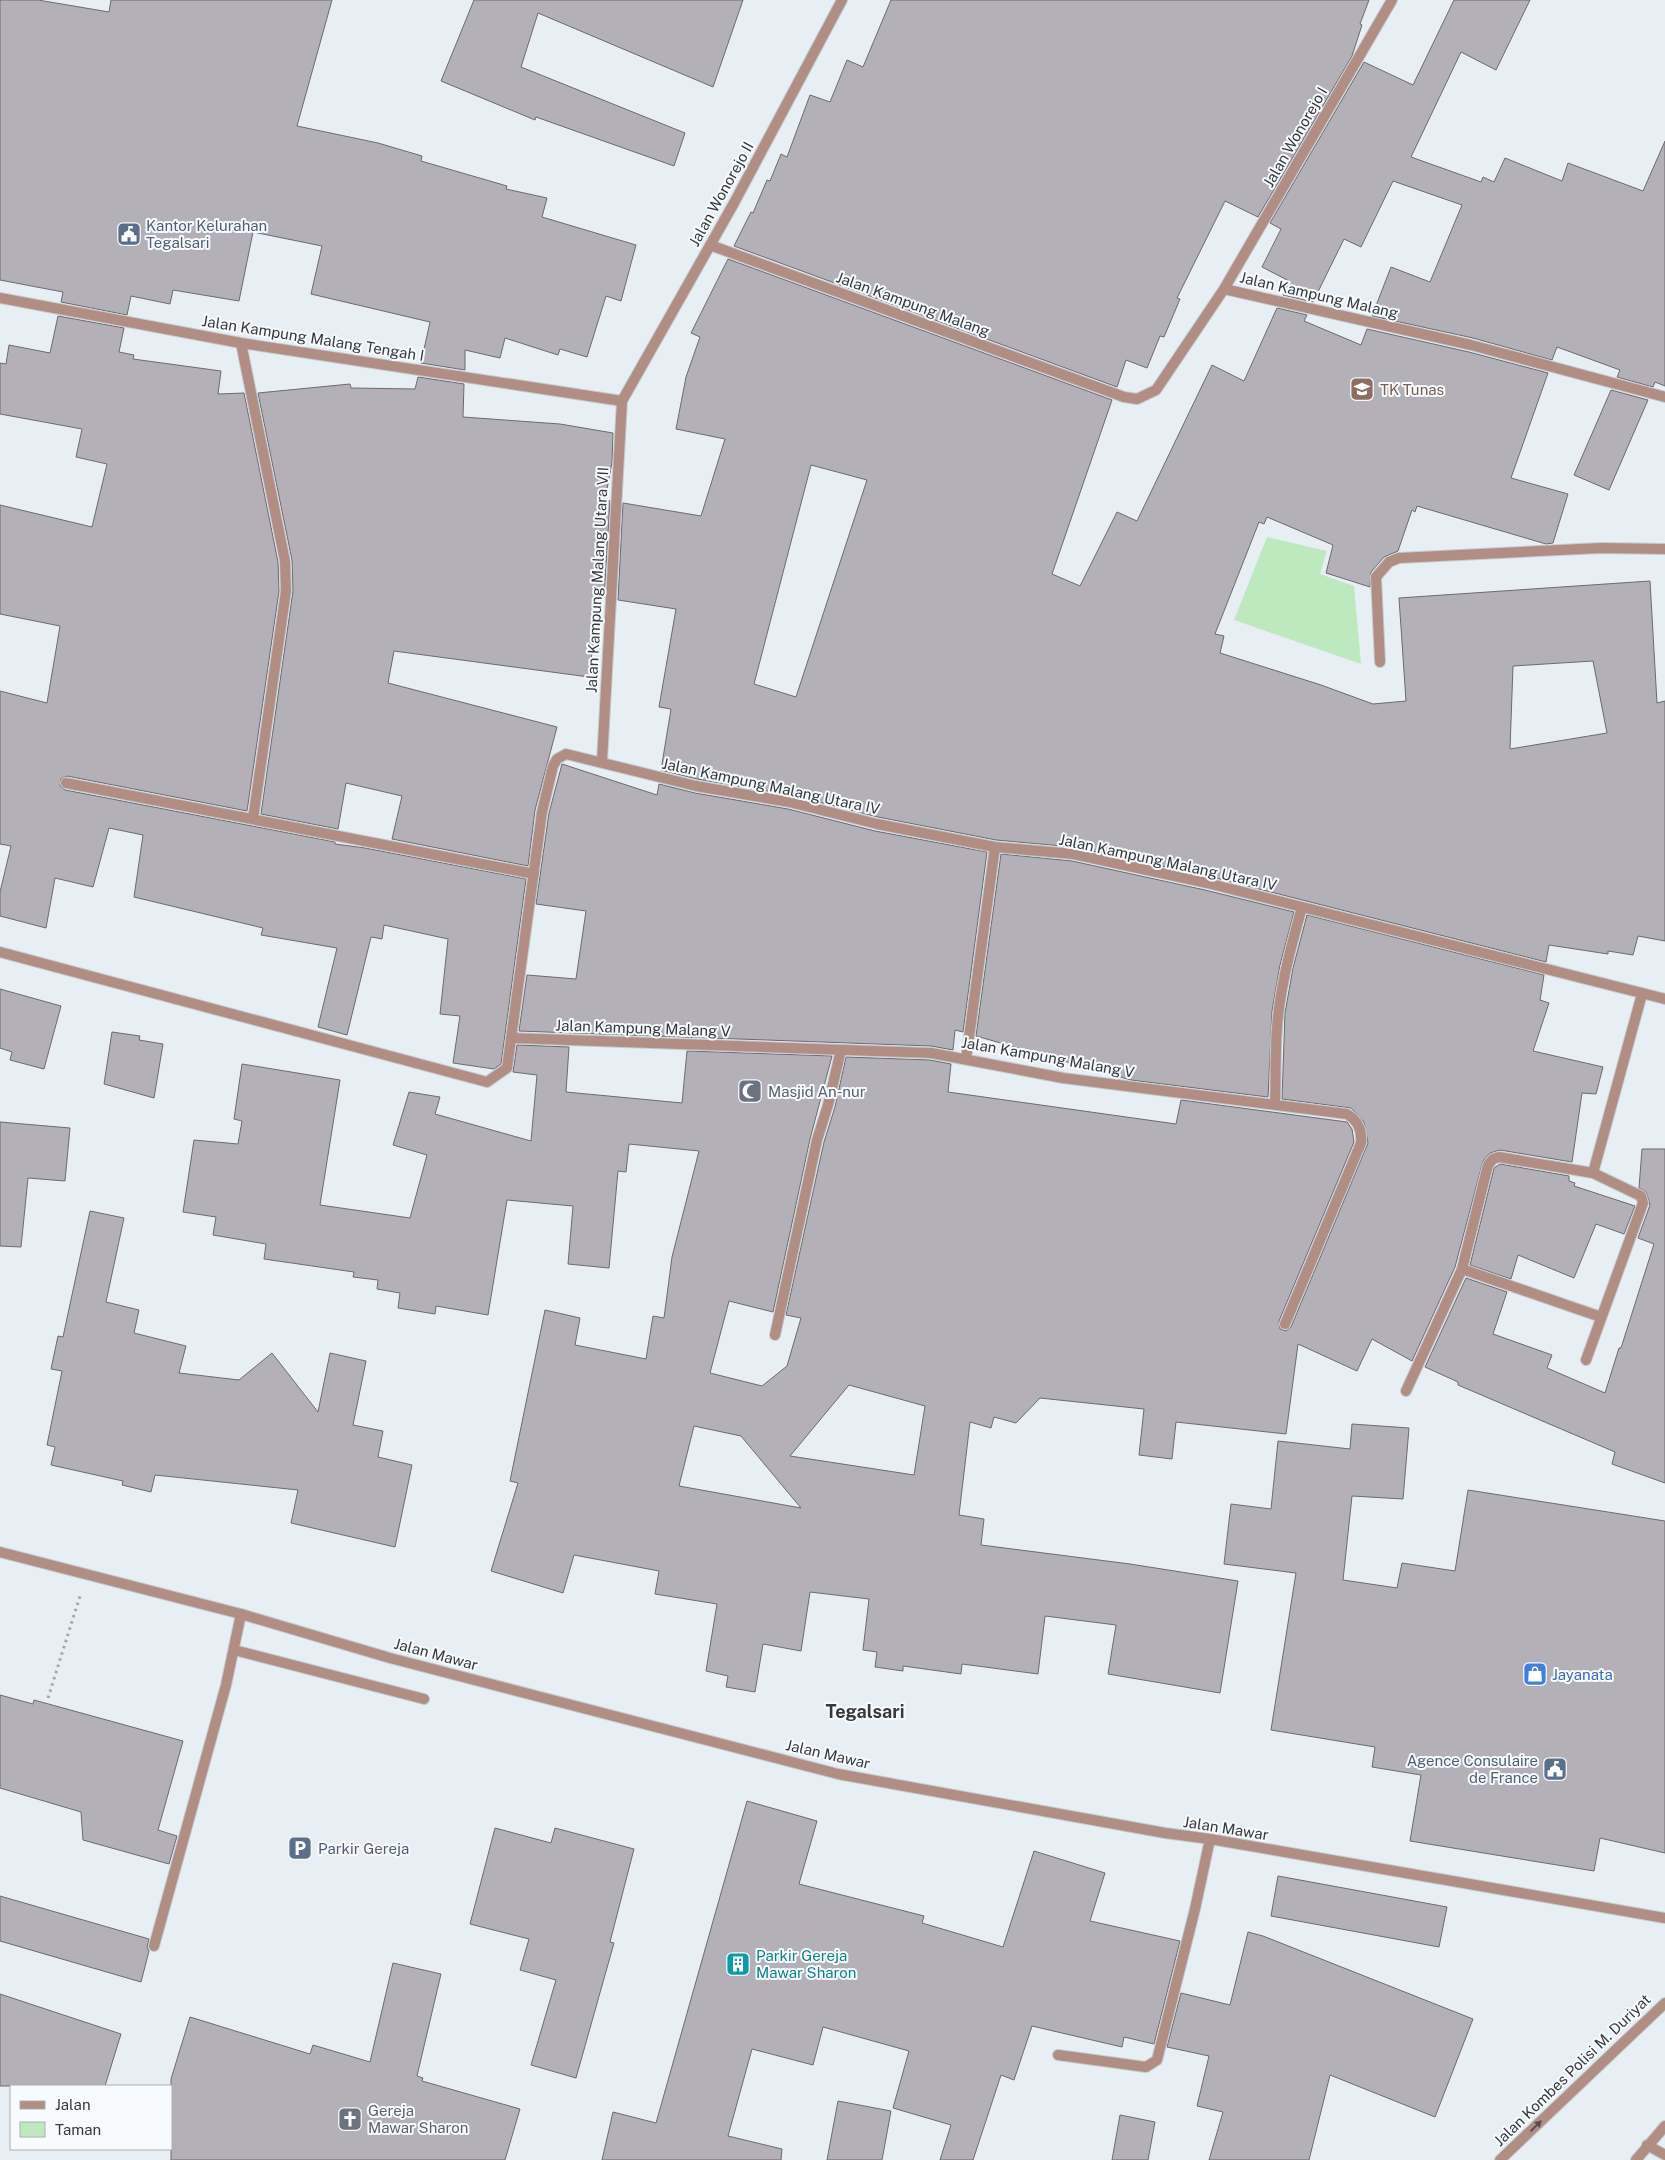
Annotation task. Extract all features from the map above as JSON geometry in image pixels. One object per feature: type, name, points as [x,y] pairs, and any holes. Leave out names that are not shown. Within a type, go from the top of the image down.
[{"type":"street","name":"Jalan Wonorejo II","points":[[622,401],[734,203],[842,0]]},
{"type":"street","name":"Jalan Wonorejo I","points":[[1224,289],[1392,0]]},
{"type":"street","name":"Jalan Kampung Malang","points":[[710,245],[1124,397],[1137,399],[1156,390],[1224,289],[1472,345],[1665,398]]},
{"type":"street","name":"Jalan Kampung Malang Tengah I","points":[[0,298],[241,343],[622,401]]},
{"type":"street","points":[[241,343],[285,561],[286,591],[253,819]]},
{"type":"street","name":"Jalan Kampung Malang Utara VII","points":[[602,761],[622,401]]},
{"type":"street","points":[[1380,662],[1376,576],[1389,562],[1399,558],[1601,548],[1665,549]]},
{"type":"street","name":"Jalan Kampung Malang Utara IV","points":[[0,952],[487,1082],[506,1068],[512,1038],[542,812],[557,759],[566,754],[602,761],[641,773],[696,786],[789,802],[878,824],[995,847],[1073,854],[1207,883],[1665,999]]},
{"type":"street","points":[[66,783],[534,874]]},
{"type":"street","points":[[966,1058],[995,847]]},
{"type":"street","points":[[1275,1105],[1277,1028],[1286,965],[1302,907]]},
{"type":"street","points":[[1593,1173],[1642,994]]},
{"type":"street","name":"Jalan Kampung Malang V","points":[[512,1038],[931,1053],[966,1058],[1063,1078],[1347,1114],[1356,1120],[1362,1133],[1361,1143],[1285,1324]]},
{"type":"street","points":[[775,1335],[817,1140],[828,1106],[841,1050]]},
{"type":"street","points":[[1406,1391],[1462,1269],[1488,1165],[1493,1159],[1499,1157],[1593,1173],[1641,1196],[1644,1203],[1586,1360]]},
{"type":"street","points":[[1462,1269],[1601,1317]]},
{"type":"street","name":"Jalan Mawar","points":[[0,1552],[241,1614],[390,1658],[838,1774],[1165,1833],[1665,1918]]},
{"type":"street","points":[[154,1946],[234,1650],[241,1614]]},
{"type":"street","points":[[234,1650],[424,1698]]},
{"type":"street","points":[[1058,2056],[1146,2067],[1157,2060],[1195,1910],[1210,1840]]},
{"type":"street","name":"Jalan Kombes Polisi M. Duriyat","points":[[1500,2160],[1665,2003]]},
{"type":"street","points":[[1636,2160],[1665,2126]]},
{"type":"street","points":[[1647,2146],[1665,2155]]},
{"type":"path","points":[[48,1698],[87,1574]]},
{"type":"green space","points":[[1267,537],[1327,551],[1320,574],[1354,586],[1361,664],[1234,620]]},
{"type":"building","points":[[0,0],[38,0],[109,12],[111,0],[332,0],[297,126],[378,143],[422,156],[421,161],[507,186],[506,189],[547,198],[542,217],[636,245],[621,301],[606,296],[587,357],[560,349],[558,355],[505,338],[500,358],[465,350],[465,370],[421,363],[430,322],[311,294],[322,246],[253,232],[239,301],[173,290],[170,304],[131,296],[127,315],[61,302],[63,292],[0,280]]},
{"type":"building","points":[[474,0],[743,0],[713,87],[538,13],[521,67],[685,133],[674,166],[536,117],[535,120],[441,81]]},
{"type":"building","points":[[891,0],[1369,0],[1360,24],[1362,25],[1352,56],[1258,217],[1225,201],[1177,298],[1180,299],[1164,337],[1160,336],[1147,368],[1126,360],[1117,387],[734,246],[751,212],[753,213],[767,180],[770,181],[781,154],[787,157],[810,95],[830,102],[847,60],[863,67]]},
{"type":"building","points":[[1454,0],[1530,0],[1496,70],[1461,52],[1411,157],[1481,182],[1483,177],[1494,182],[1505,158],[1562,181],[1568,163],[1643,191],[1665,141],[1665,386],[1655,382],[1653,387],[1617,377],[1620,370],[1557,347],[1552,360],[1473,338],[1372,316],[1391,267],[1430,282],[1462,205],[1393,181],[1361,247],[1344,239],[1313,302],[1283,295],[1289,281],[1262,267],[1281,229],[1270,223],[1364,62],[1413,85]]},
{"type":"building","points":[[728,259],[1112,400],[1052,574],[1080,586],[1117,512],[1137,521],[1212,365],[1244,381],[1277,308],[1307,315],[1304,321],[1361,345],[1367,329],[1469,352],[1548,373],[1511,478],[1568,494],[1553,543],[1546,544],[1417,506],[1415,512],[1412,510],[1398,551],[1384,557],[1371,572],[1370,587],[1326,573],[1333,545],[1267,517],[1264,524],[1259,522],[1215,634],[1224,636],[1220,653],[1321,685],[1373,704],[1406,701],[1399,598],[1650,581],[1657,703],[1665,701],[1665,941],[1638,936],[1633,955],[1608,951],[1608,954],[1549,945],[1546,962],[1208,876],[1074,847],[996,840],[878,817],[791,795],[697,779],[661,770],[671,709],[659,707],[676,609],[618,600],[623,503],[701,516],[725,439],[676,429],[686,377],[700,337],[691,333]],"holes":[[[811,465],[867,480],[796,697],[754,684]],[[1593,661],[1607,733],[1510,749],[1513,666]]]},
{"type":"building","points":[[58,316],[124,328],[119,352],[134,355],[133,359],[221,371],[218,394],[244,393],[278,562],[279,591],[247,811],[67,776],[61,779],[60,786],[65,790],[335,842],[335,844],[526,879],[501,1064],[494,1069],[453,1063],[460,1016],[440,1014],[448,939],[384,925],[382,939],[371,937],[347,1035],[318,1027],[337,948],[261,935],[263,928],[134,897],[143,835],[109,828],[93,887],[55,878],[46,928],[0,916],[0,892],[11,846],[0,844],[0,691],[47,703],[60,626],[0,614],[0,505],[92,527],[107,464],[76,457],[82,429],[0,414],[0,363],[6,364],[9,345],[50,353]]},
{"type":"building","points":[[418,377],[464,384],[463,417],[560,424],[613,433],[612,462],[605,500],[610,501],[604,598],[601,597],[598,628],[595,628],[589,677],[394,651],[388,683],[557,727],[535,810],[528,866],[392,839],[402,796],[346,783],[338,829],[261,814],[293,591],[292,560],[258,393],[350,384],[351,388],[415,389]]},
{"type":"building","points":[[1611,390],[1648,400],[1609,490],[1574,475]]},
{"type":"building","points":[[562,764],[657,795],[659,784],[695,793],[788,809],[875,831],[987,852],[963,1032],[955,1030],[953,1050],[931,1046],[519,1031],[527,975],[576,979],[586,911],[536,904],[549,813]]},
{"type":"building","points":[[1001,854],[1072,861],[1205,890],[1294,912],[1280,965],[1272,1011],[1268,1097],[1131,1080],[976,1036]]},
{"type":"building","points":[[1307,915],[1544,975],[1540,1000],[1549,1003],[1533,1051],[1603,1067],[1596,1094],[1582,1093],[1572,1162],[1500,1150],[1490,1153],[1483,1161],[1455,1267],[1412,1361],[1372,1339],[1357,1371],[1298,1344],[1286,1434],[1176,1422],[1172,1459],[1139,1455],[1144,1409],[1040,1398],[1016,1423],[994,1417],[991,1428],[970,1422],[959,1515],[984,1519],[981,1545],[1130,1564],[1238,1581],[1220,1693],[1108,1674],[1116,1625],[1045,1616],[1038,1674],[962,1664],[961,1674],[903,1666],[903,1671],[875,1667],[877,1652],[863,1650],[869,1599],[810,1592],[801,1651],[763,1644],[755,1692],[726,1687],[728,1676],[706,1671],[717,1604],[655,1594],[659,1571],[574,1555],[563,1593],[491,1571],[518,1483],[510,1481],[545,1310],[580,1318],[575,1345],[646,1359],[653,1316],[664,1318],[672,1257],[699,1151],[629,1144],[626,1172],[618,1171],[609,1268],[568,1264],[573,1206],[507,1200],[488,1315],[436,1306],[435,1314],[398,1308],[400,1293],[377,1289],[378,1280],[353,1277],[354,1272],[264,1259],[266,1244],[213,1235],[216,1217],[183,1212],[194,1140],[238,1144],[242,1121],[234,1119],[242,1064],[340,1080],[320,1205],[410,1218],[427,1155],[393,1145],[409,1092],[440,1097],[435,1114],[531,1141],[537,1075],[513,1072],[517,1045],[569,1047],[566,1092],[682,1103],[687,1051],[832,1056],[810,1139],[773,1312],[729,1301],[710,1373],[762,1386],[787,1366],[801,1318],[786,1315],[824,1142],[835,1107],[846,1057],[930,1060],[951,1064],[948,1092],[1176,1124],[1181,1100],[1347,1122],[1352,1129],[1354,1142],[1279,1321],[1280,1329],[1286,1331],[1291,1327],[1368,1143],[1364,1122],[1351,1108],[1282,1099],[1285,1013],[1293,968]],"holes":[[[849,1385],[925,1406],[914,1475],[790,1456]],[[694,1426],[741,1436],[801,1508],[679,1486]]]},
{"type":"building","points":[[0,989],[61,1006],[44,1069],[10,1060],[12,1052],[0,1048]]},
{"type":"building","points":[[112,1032],[140,1036],[139,1040],[163,1044],[154,1098],[104,1084]]},
{"type":"building","points":[[0,1122],[70,1128],[65,1181],[28,1178],[21,1247],[0,1246]]},
{"type":"building","points":[[1642,1149],[1665,1149],[1665,1483],[1612,1464],[1615,1452],[1458,1385],[1458,1382],[1425,1367],[1466,1278],[1507,1292],[1493,1334],[1552,1355],[1547,1368],[1605,1393],[1654,1244],[1638,1238],[1650,1205],[1646,1192],[1639,1188]]},
{"type":"building","points":[[1500,1164],[1569,1176],[1569,1181],[1575,1183],[1574,1186],[1635,1206],[1624,1234],[1596,1224],[1574,1278],[1518,1255],[1511,1279],[1470,1265],[1494,1168]]},
{"type":"building","points":[[90,1211],[124,1218],[106,1302],[139,1310],[134,1333],[186,1346],[179,1373],[239,1380],[272,1353],[318,1412],[330,1353],[366,1361],[353,1425],[383,1431],[378,1457],[412,1465],[395,1547],[291,1523],[298,1490],[155,1475],[151,1492],[122,1485],[123,1481],[51,1465],[55,1447],[47,1445],[62,1371],[51,1369],[58,1336],[63,1337]]},
{"type":"building","name":"Jayanata","points":[[1352,1424],[1409,1428],[1403,1499],[1352,1496],[1343,1580],[1397,1588],[1402,1563],[1455,1571],[1468,1490],[1665,1521],[1665,1853],[1600,1838],[1594,1871],[1410,1841],[1421,1775],[1372,1767],[1375,1747],[1271,1730],[1296,1573],[1224,1564],[1231,1504],[1271,1509],[1278,1441],[1350,1449]]},
{"type":"building","points":[[0,1695],[33,1704],[34,1700],[183,1741],[158,1830],[177,1836],[169,1864],[83,1840],[81,1812],[0,1788]]},
{"type":"building","points":[[747,1801],[817,1821],[799,1884],[924,1916],[922,1923],[1003,1947],[1034,1851],[1105,1873],[1090,1921],[1180,1941],[1154,2044],[1124,2037],[1122,2047],[1032,2026],[1014,2080],[1001,2075],[973,2160],[940,2160],[951,2125],[893,2108],[909,2051],[823,2027],[813,2065],[752,2049],[728,2136],[782,2149],[781,2160],[602,2160],[613,2112],[656,2123]]},
{"type":"building","points":[[495,1828],[551,1843],[555,1828],[634,1849],[610,1942],[614,1943],[576,2078],[531,2065],[556,1980],[520,1970],[529,1939],[470,1924]]},
{"type":"building","points":[[1278,1876],[1447,1907],[1439,1947],[1271,1916]]},
{"type":"building","points":[[0,1896],[149,1939],[147,1947],[149,1951],[141,1982],[0,1941]]},
{"type":"building","points":[[1248,1932],[1263,1936],[1473,2019],[1435,2117],[1330,2075],[1309,2160],[1209,2160],[1223,2112],[1197,2106],[1209,2056],[1167,2047],[1181,1993],[1230,2005]]},
{"type":"building","points":[[393,1963],[441,1974],[417,2076],[423,2078],[422,2081],[520,2109],[505,2160],[171,2160],[171,2079],[190,2017],[310,2054],[313,2045],[370,2062]]},
{"type":"building","points":[[0,1994],[121,2034],[105,2085],[0,2086]]},
{"type":"building","points":[[838,2101],[891,2111],[882,2160],[827,2160]]},
{"type":"building","points":[[1120,2115],[1155,2122],[1148,2160],[1112,2160]]},
{"type":"place","name":"Kantor Kelurahan Tegalsari","points":[[129,234]]},
{"type":"place","name":"TK Tunas","points":[[1362,389]]},
{"type":"place","name":"Masjid An-nur","points":[[750,1091]]},
{"type":"place","name":"Jayanata","points":[[1535,1674]]},
{"type":"place","name":"Agence Consulaire de France","points":[[1555,1769]]},
{"type":"place","name":"Parkir Gereja","points":[[300,1848]]},
{"type":"place","name":"Parkir Gereja Mawar Sharon","points":[[738,1964]]},
{"type":"place","name":"Gereja Mawar Sharon","points":[[350,2119]]},
{"type":"district","name":"Tegalsari","points":[[865,1711]]}]
